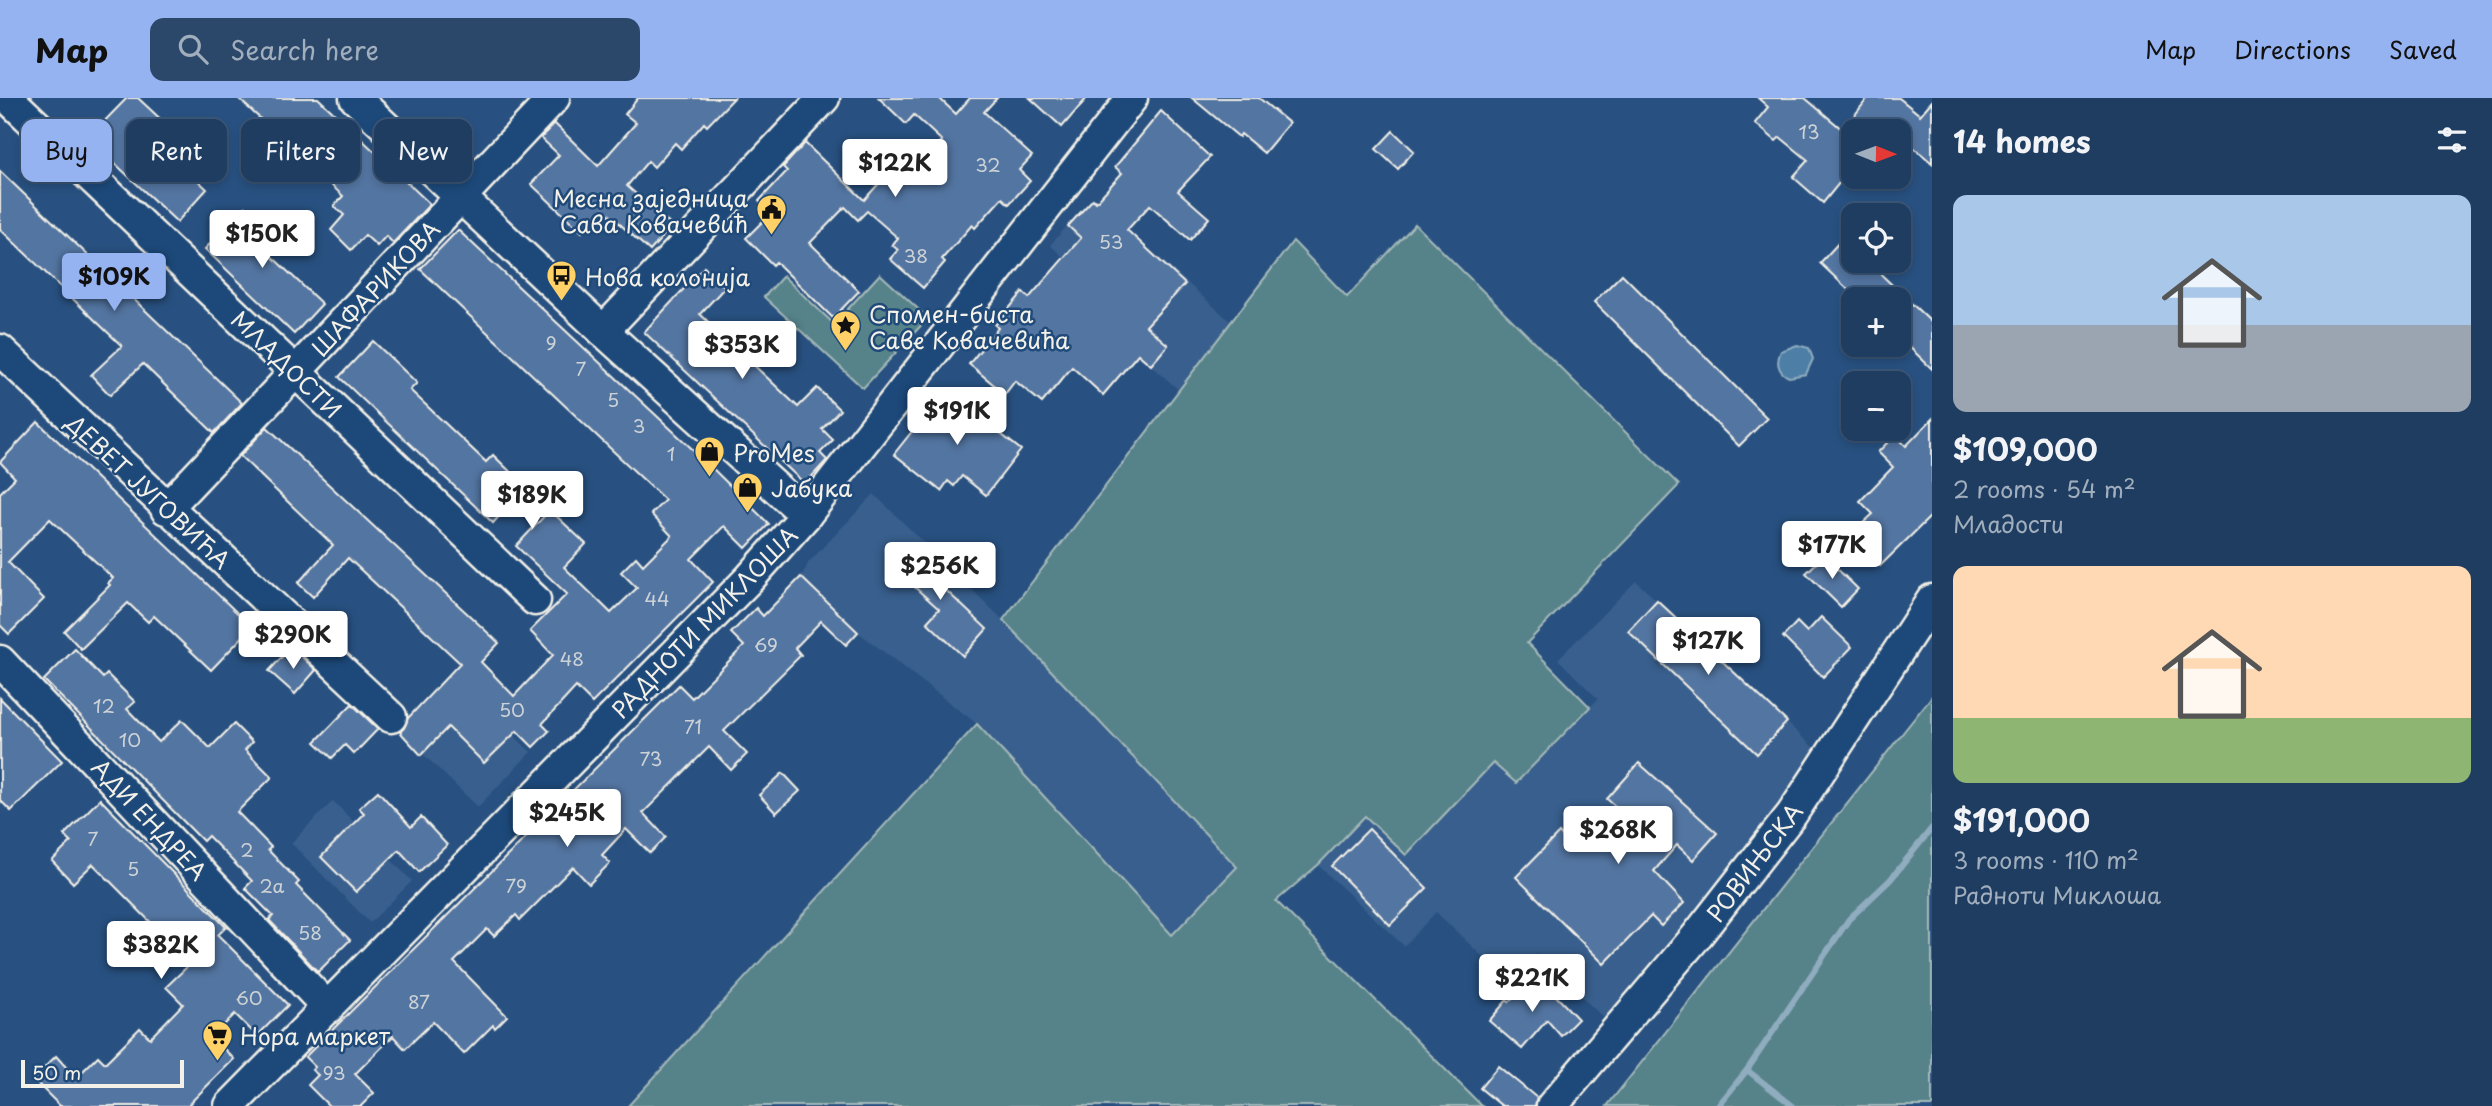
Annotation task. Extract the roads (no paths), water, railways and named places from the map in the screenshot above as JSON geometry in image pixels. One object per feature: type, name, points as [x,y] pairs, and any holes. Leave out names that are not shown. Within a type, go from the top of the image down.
[{"type":"street","name":"МЛАДОСТИ","points":[[8,98],[534,600]]},
{"type":"street","points":[[355,98],[603,331],[806,515]]},
{"type":"street","name":"ШАФАРИКОВА","points":[[166,509],[554,98]]},
{"type":"street","points":[[603,331],[824,98]]},
{"type":"street","name":"РАДНОТИ МИКЛОША","points":[[230,1106],[750,578],[806,515],[1132,98]]},
{"type":"street","name":"ДЕВЕТ ЈУГОВИЋА","points":[[0,350],[166,509],[391,717]]},
{"type":"street","name":"РОВИЊСКА","points":[[1552,1106],[1695,938],[1792,814],[1932,600]]},
{"type":"street","name":"АДИ ЕНДРЕА","points":[[0,661],[328,1008]]},
{"type":"waterway","points":[[1718,1106],[1747,1070],[1849,919],[1890,880],[1932,828]]},
{"type":"waterway","points":[[1747,1070],[1793,1106]]},
{"type":"place","name":"Месна заједница Сава Ковачевић","points":[[771,237]]},
{"type":"place","name":"Нова колонија","points":[[562,303]]},
{"type":"place","name":"Спомен-биста Саве Ковачевића","points":[[846,353]]},
{"type":"place","name":"ProMes","points":[[710,479]]},
{"type":"place","name":"Јабука","points":[[748,514]]},
{"type":"place","name":"Нора маркет","points":[[217,1062]]}]
